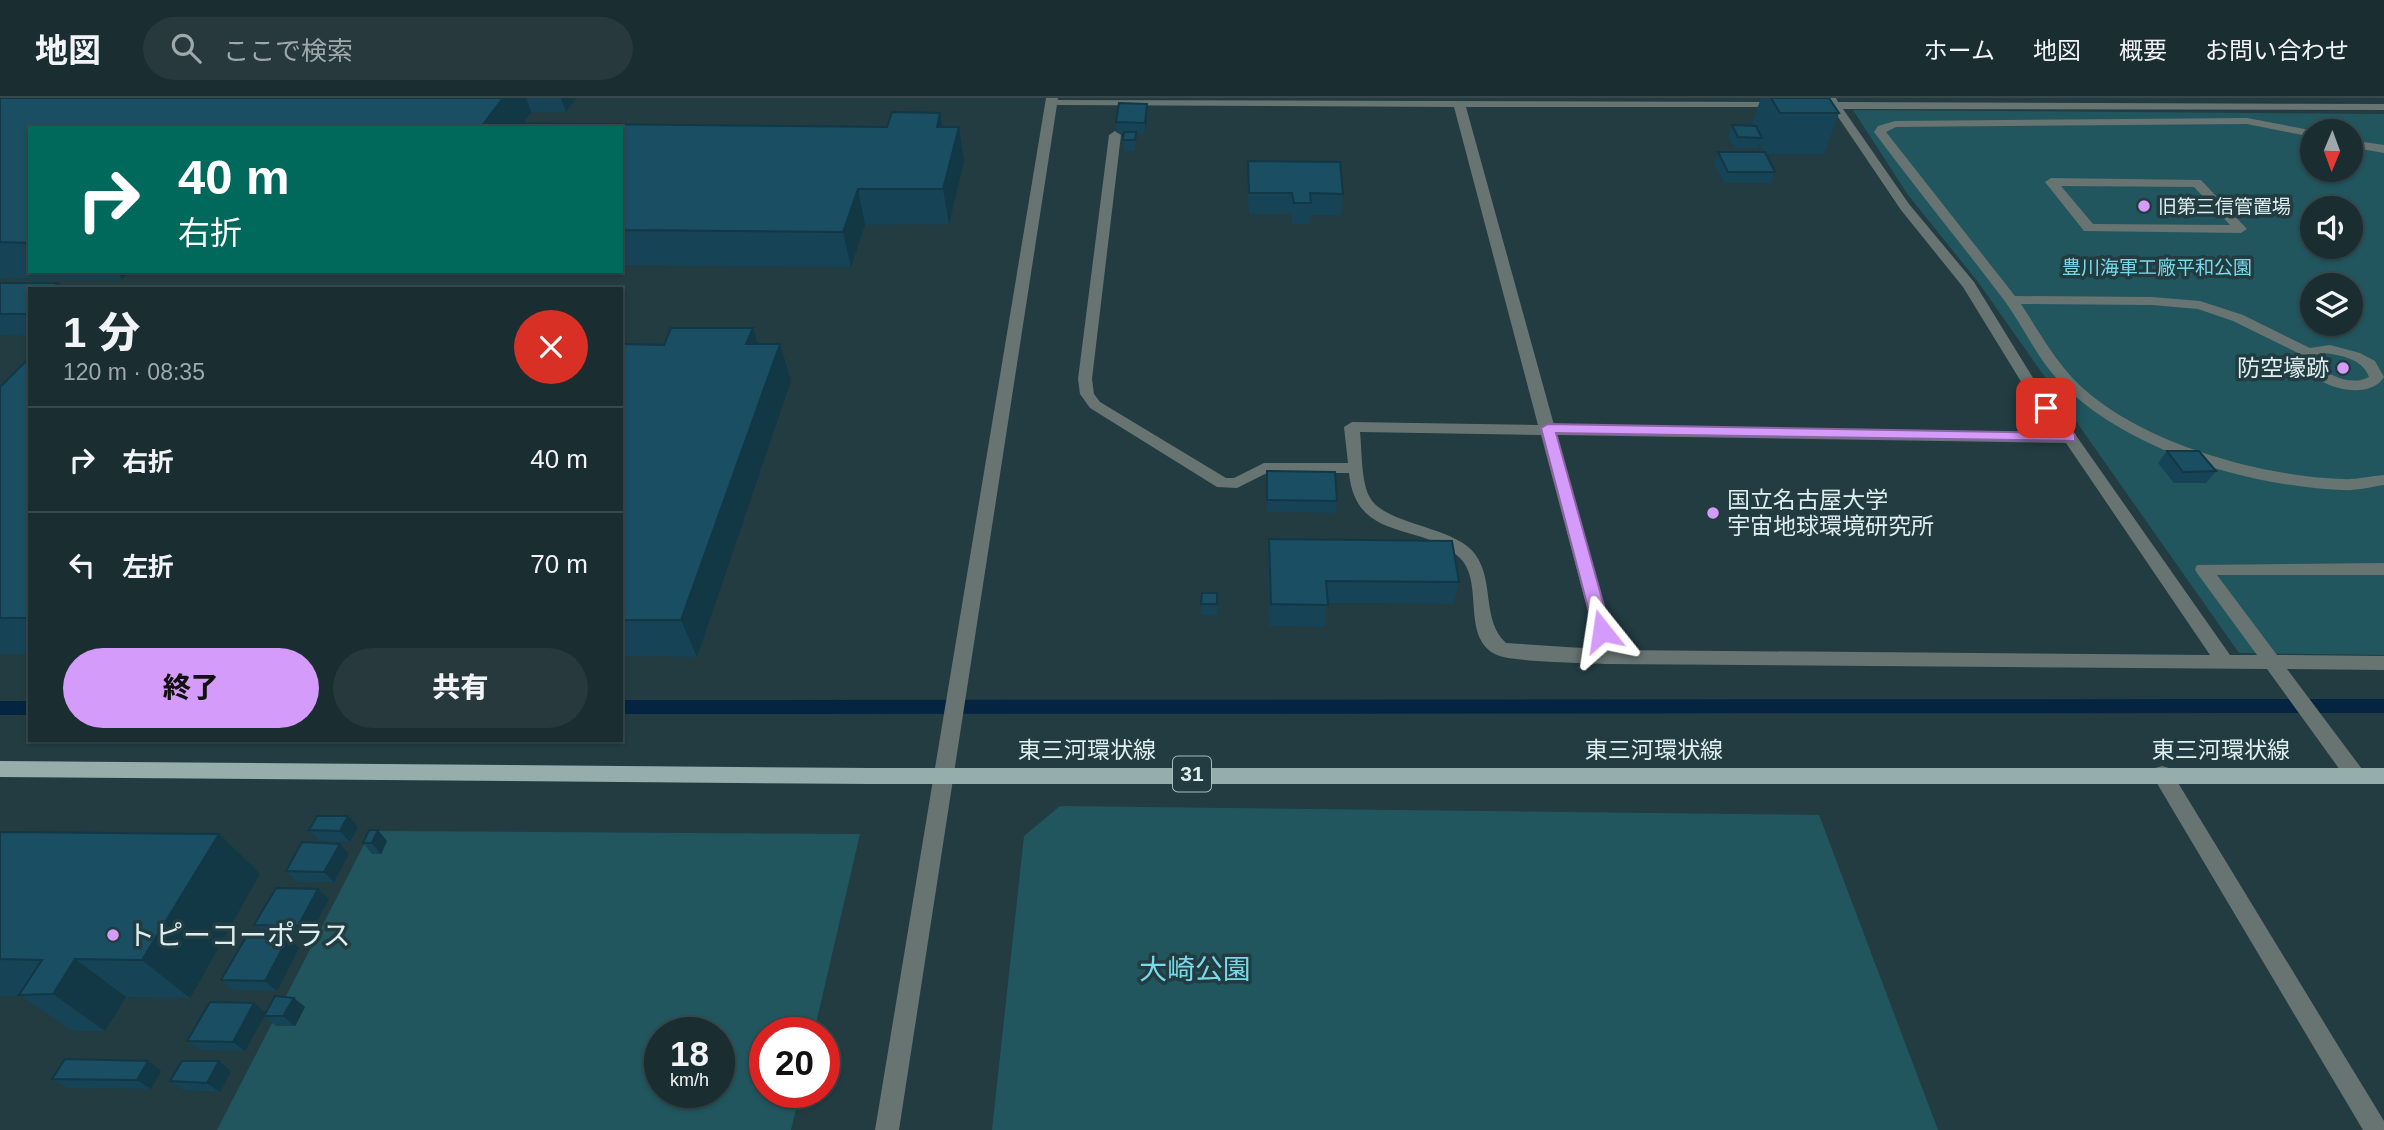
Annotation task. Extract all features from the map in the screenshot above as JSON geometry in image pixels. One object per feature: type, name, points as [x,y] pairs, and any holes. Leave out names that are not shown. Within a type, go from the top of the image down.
[{"type":"main road","name":"東三河環状線","points":[[0,769],[944,775],[2384,776]]},
{"type":"street","points":[[887,1130],[1052,100],[1789,105]]},
{"type":"street","points":[[1803,105],[1832,101],[2384,107]]},
{"type":"street","points":[[1832,101],[1905,206],[1969,285],[2035,393],[2070,438],[2224,661]]},
{"type":"street","points":[[1460,104],[1609,657]]},
{"type":"street","points":[[2300,132],[2247,121],[1998,121],[1895,124],[1882,128],[1883,136],[2011,300],[2064,378],[2102,411],[2149,436],[2200,458],[2273,477],[2344,485],[2384,480]]},
{"type":"street","points":[[1115,135],[1085,379],[1087,394],[1095,405],[1223,483],[1237,483],[1264,468],[1356,468]]},
{"type":"street","points":[[2363,145],[2384,149]]},
{"type":"street","points":[[2051,182],[2197,183],[2241,229],[2089,228],[2051,182]]},
{"type":"street","points":[[2011,300],[2200,305],[2238,318],[2309,354],[2322,349],[2354,356],[2376,372],[2379,384],[2358,386],[2324,376],[2309,364],[2309,354]]},
{"type":"street","points":[[2070,438],[1352,427],[1359,493],[1367,508],[1467,554],[1477,571],[1485,630],[1492,643],[1501,650],[1609,657],[2384,663]]},
{"type":"street","points":[[2355,775],[2203,569],[2384,569]]},
{"type":"street","points":[[2162,774],[2376,1130]]},
{"type":"green space","name":"豊川海軍工廠平和公園","points":[[1853,110],[2384,114],[2384,655],[2239,653],[1978,282],[1908,195]]},
{"type":"green space","name":"大崎公園","points":[[1060,806],[1819,815],[1938,1130],[992,1130],[1024,836]]},
{"type":"green space","points":[[371,831],[860,834],[817,1017],[749,1017],[749,1108],[796,1108],[791,1130],[217,1130]]},
{"type":"building","points":[[0,98],[503,98],[484,123],[887,127],[892,112],[940,113],[937,127],[959,127],[943,189],[858,189],[843,232],[623,230],[623,126],[28,126],[28,243],[0,242]]},
{"type":"building","points":[[1771,98],[1829,98],[1839,113],[1780,113]]},
{"type":"building","points":[[1119,103],[1147,104],[1145,123],[1116,122]]},
{"type":"building","points":[[1732,125],[1756,126],[1762,138],[1738,137]]},
{"type":"building","points":[[1124,132],[1136,132],[1135,140],[1123,140]]},
{"type":"building","points":[[1718,152],[1765,152],[1775,172],[1728,172]]},
{"type":"building","points":[[1248,161],[1340,162],[1343,194],[1310,193],[1311,203],[1294,203],[1292,193],[1249,193]]},
{"type":"building","points":[[0,283],[58,283],[55,287],[28,287],[26,314],[0,314]]},
{"type":"building","points":[[671,328],[753,328],[746,344],[780,344],[681,620],[623,620],[623,344],[664,345]]},
{"type":"building","points":[[28,359],[28,618],[0,618],[0,387]]},
{"type":"building","points":[[2167,451],[2199,451],[2216,471],[2183,472]]},
{"type":"building","points":[[1267,471],[1335,472],[1337,501],[1267,500]]},
{"type":"building","points":[[1269,539],[1452,541],[1459,582],[1326,581],[1328,605],[1271,604]]},
{"type":"building","points":[[1202,593],[1217,593],[1217,604],[1201,604]]},
{"type":"building","points":[[317,816],[348,816],[340,831],[309,830]]},
{"type":"building","points":[[369,830],[378,830],[372,843],[363,843]]},
{"type":"building","points":[[0,832],[219,834],[142,960],[75,959],[53,994],[19,995],[42,960],[0,959]]},
{"type":"building","points":[[302,842],[340,844],[324,872],[286,871]]},
{"type":"building","points":[[276,888],[318,889],[298,926],[254,925]]},
{"type":"building","points":[[246,937],[288,938],[265,981],[221,980]]},
{"type":"building","points":[[275,996],[294,998],[283,1016],[264,1016]]},
{"type":"building","points":[[210,1002],[254,1003],[233,1042],[187,1041]]},
{"type":"building","points":[[65,1059],[148,1061],[137,1080],[52,1079]]},
{"type":"building","points":[[182,1061],[219,1061],[207,1083],[170,1081]]},
{"type":"waterway","points":[[623,707],[2384,706]]},
{"type":"waterway","points":[[0,708],[28,708]]},
{"type":"place","name":"旧第三信管置場","points":[[2144,206]]},
{"type":"place","name":"防空壕跡","points":[[2343,368]]},
{"type":"place","name":"国立名古屋大学 宇宙地球環境研究所","points":[[1713,513]]},
{"type":"place","name":"トピーコーポラス","points":[[113,935]]},
{"type":"route","points":[[1602,631],[1548,428],[2070,438],[2046,408]]}]
